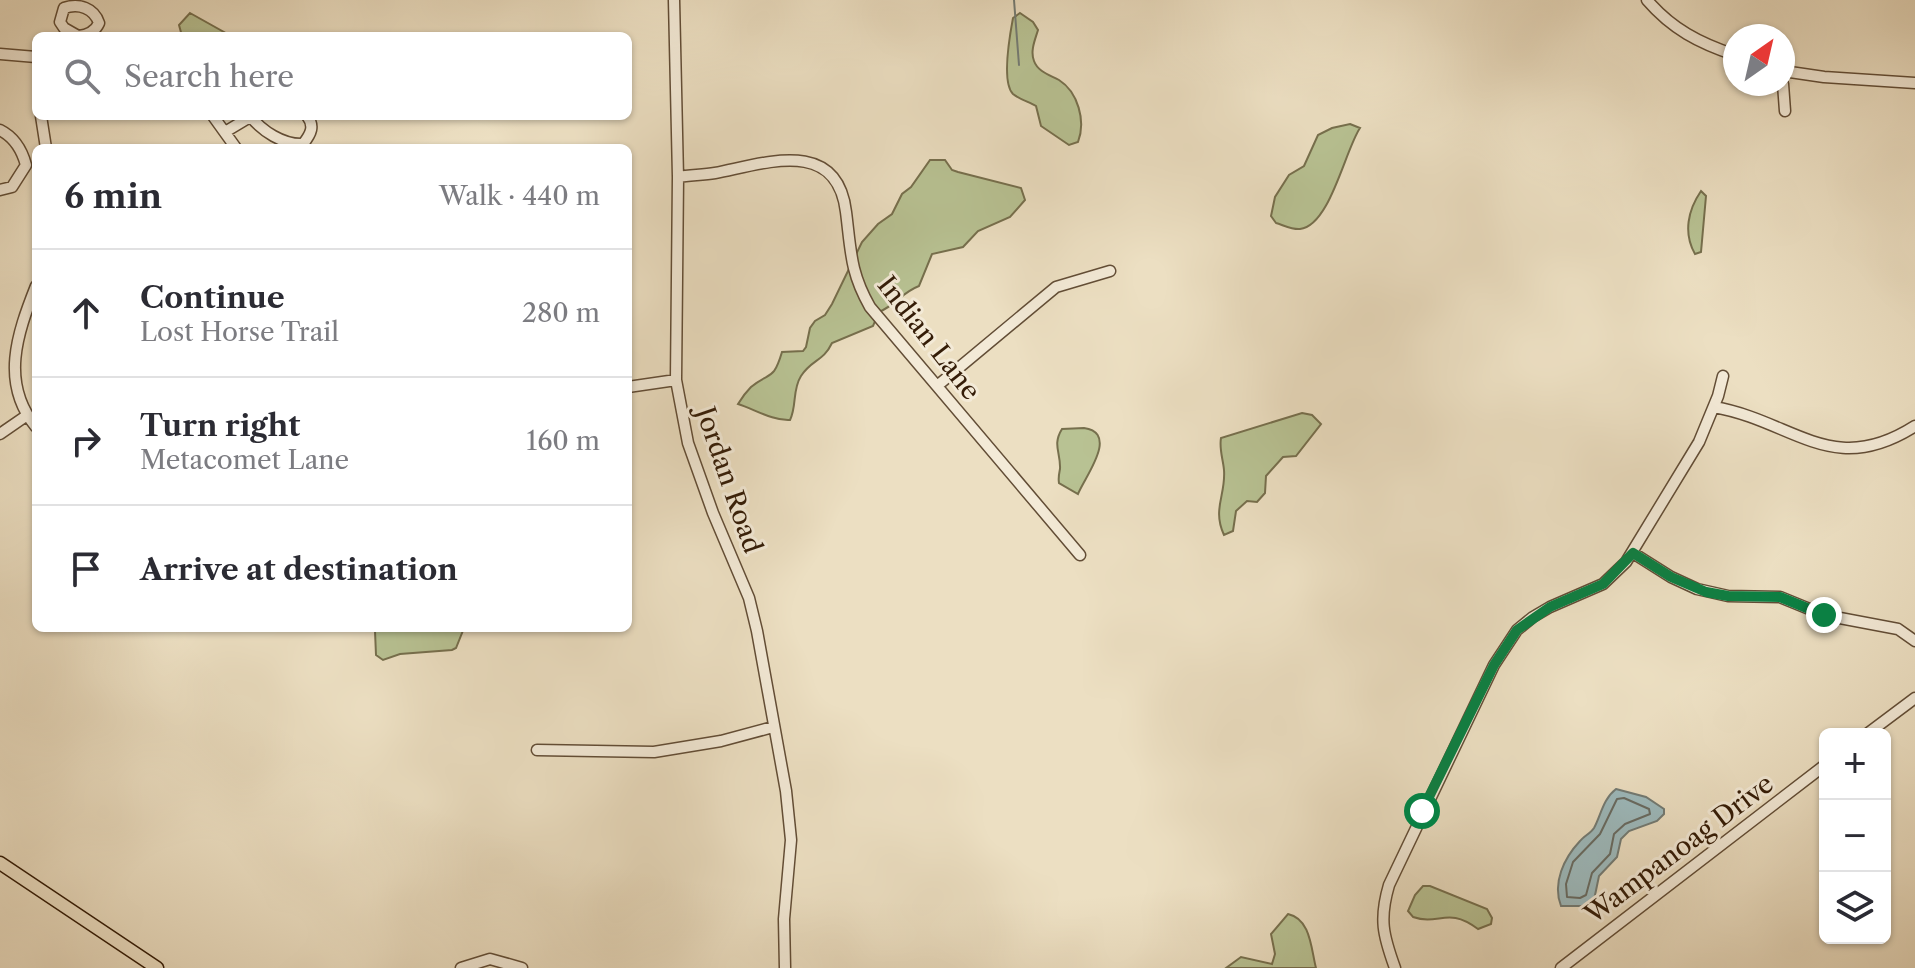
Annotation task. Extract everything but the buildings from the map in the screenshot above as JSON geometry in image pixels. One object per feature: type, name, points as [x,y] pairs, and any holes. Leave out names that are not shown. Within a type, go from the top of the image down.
[{"type":"main road","points":[[0,863],[157,968]]},
{"type":"street","name":"Jordan Road","points":[[674,0],[678,177],[676,380],[688,443],[749,598],[757,631],[786,791],[791,840],[784,919],[785,968]]},
{"type":"street","points":[[1647,0],[1689,37],[1723,50]]},
{"type":"street","points":[[0,54],[32,57]]},
{"type":"street","points":[[1795,73],[1915,83]]},
{"type":"street","points":[[1784,96],[1785,111]]},
{"type":"street","points":[[42,120],[45,144]]},
{"type":"street","points":[[216,120],[233,144]]},
{"type":"street","points":[[225,132],[244,120]]},
{"type":"street","points":[[254,120],[283,142],[297,144]]},
{"type":"street","points":[[303,144],[311,133],[309,120]]},
{"type":"street","points":[[0,130],[13,140],[31,165],[12,187],[0,190]]},
{"type":"street","name":"Indian Lane","points":[[678,177],[793,159],[802,160],[827,173],[841,189],[850,257],[861,291],[870,307],[1080,555]]},
{"type":"street","points":[[937,386],[1056,287],[1110,271]]},
{"type":"street","points":[[32,295],[9,347],[17,389],[26,416],[32,423]]},
{"type":"street","points":[[1395,968],[1382,929],[1382,907],[1389,885],[1494,665],[1517,630],[1550,607],[1603,584],[1633,553],[1699,442],[1723,376]]},
{"type":"street","points":[[632,386],[676,380]]},
{"type":"street","points":[[1714,407],[1757,417],[1785,431],[1842,449],[1863,449],[1899,436],[1915,426]]},
{"type":"street","points":[[0,434],[26,416]]},
{"type":"street","points":[[1633,553],[1671,577],[1706,592],[1728,596],[1780,597],[1824,615],[1898,629],[1915,641]]},
{"type":"street","points":[[1875,728],[1915,698]]},
{"type":"street","points":[[537,750],[654,752],[721,741],[773,727]]},
{"type":"street","name":"Wampanoag Drive","points":[[1561,968],[1819,770]]},
{"type":"street","points":[[461,968],[490,959],[522,968]]},
{"type":"green space","points":[[190,13],[224,32],[181,32],[179,25]]},
{"type":"green space","points":[[1020,13],[1038,30],[1033,49],[1036,65],[1066,85],[1075,99],[1081,116],[1078,142],[1069,145],[1041,126],[1036,106],[1015,96],[1009,88],[1007,58],[1010,35],[1013,18]]},
{"type":"green space","points":[[1350,124],[1360,128],[1336,186],[1320,215],[1311,225],[1300,229],[1276,223],[1271,216],[1275,197],[1289,175],[1304,166],[1318,135]]},
{"type":"green space","points":[[930,160],[945,160],[952,170],[1021,188],[1025,200],[1010,217],[978,231],[963,247],[932,254],[919,286],[879,312],[873,326],[832,343],[825,354],[801,376],[790,420],[770,417],[738,404],[751,387],[773,372],[782,352],[803,351],[810,328],[832,304],[862,242],[892,214],[902,194],[911,187]]},
{"type":"green space","points":[[1701,191],[1706,196],[1701,252],[1695,254],[1688,230],[1693,206]]},
{"type":"green space","points":[[1302,413],[1312,415],[1321,424],[1296,456],[1283,457],[1266,476],[1265,493],[1257,502],[1247,501],[1236,511],[1233,531],[1224,535],[1219,517],[1224,479],[1221,438]]},
{"type":"green space","points":[[1084,428],[1094,432],[1099,438],[1100,447],[1078,494],[1059,483],[1058,440],[1062,429]]},
{"type":"green space","points":[[375,632],[462,632],[456,648],[452,650],[400,654],[383,660],[376,655]]},
{"type":"green space","points":[[1423,886],[1487,909],[1492,918],[1491,924],[1478,929],[1451,917],[1413,917],[1408,911]]},
{"type":"green space","points":[[1288,914],[1296,917],[1306,928],[1316,968],[1226,968],[1241,957],[1272,964],[1275,954],[1271,934]]},
{"type":"water","points":[[1616,789],[1646,797],[1664,809],[1664,814],[1657,821],[1629,831],[1621,839],[1617,857],[1599,876],[1594,900],[1582,906],[1561,906],[1558,889],[1565,863],[1574,848],[1594,828],[1605,802]]},
{"type":"waterway","points":[[1014,0],[1019,65]]},
{"type":"route","points":[[1422,811],[1494,665],[1517,630],[1550,607],[1603,584],[1633,553],[1671,577],[1706,592],[1728,596],[1770,595],[1798,602],[1824,615]]}]
